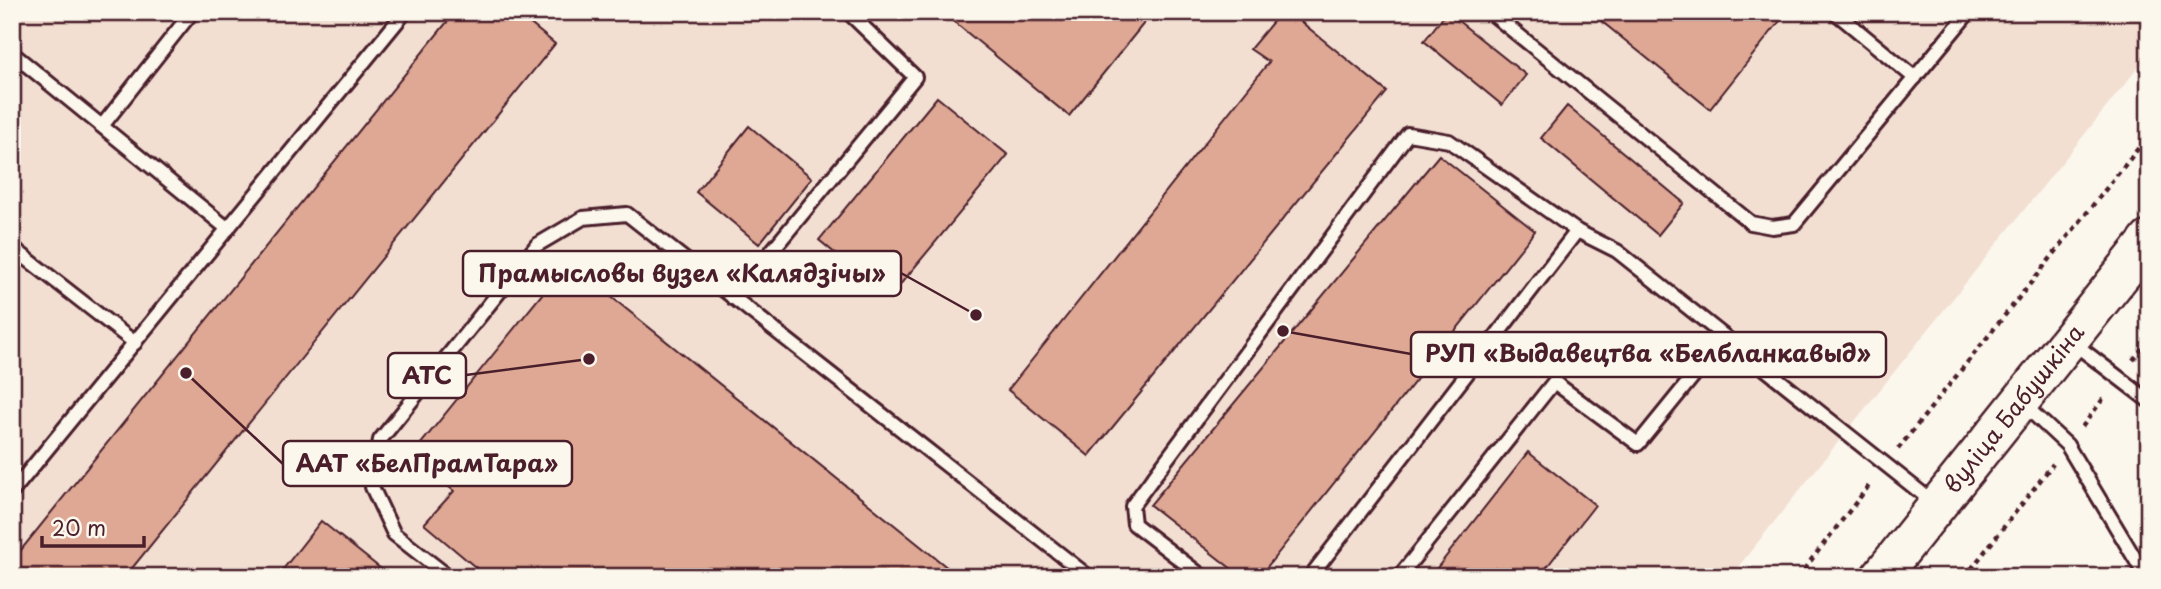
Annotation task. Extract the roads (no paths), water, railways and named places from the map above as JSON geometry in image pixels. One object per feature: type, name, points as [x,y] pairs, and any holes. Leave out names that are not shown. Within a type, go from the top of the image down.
[{"type":"street","name":"вуліца Бабушкіна","points":[[1880,577],[2149,240]]},
{"type":"lane","points":[[102,126],[192,12]]},
{"type":"lane","points":[[12,492],[405,12]]},
{"type":"lane","points":[[733,298],[915,77],[848,12]]},
{"type":"lane","points":[[1490,12],[1751,223],[1772,227],[1794,224],[1969,12]]},
{"type":"lane","points":[[1835,12],[1914,78]]},
{"type":"lane","points":[[12,53],[228,229]]},
{"type":"lane","points":[[1203,577],[1134,524],[1132,506],[1408,134],[1449,141],[1577,230],[1617,251],[1937,505]]},
{"type":"lane","points":[[449,577],[394,534],[372,487],[380,440],[537,245],[583,218],[627,214],[1089,577]]},
{"type":"lane","points":[[1310,577],[1577,230]]},
{"type":"lane","points":[[12,247],[135,343]]},
{"type":"lane","points":[[1399,577],[1553,382],[1639,444],[1725,337]]},
{"type":"lane","points":[[2069,339],[2149,401]]},
{"type":"lane","points":[[2020,401],[2067,445],[2146,577]]},
{"type":"place","name":"Прамысловы вузел «Калядзічы»","points":[[976,315]]},
{"type":"place","name":"РУП «Выдавецтва «Белбланкавыд»","points":[[1283,331]]},
{"type":"place","name":"АТС","points":[[589,359]]},
{"type":"place","name":"ААТ «БелПрамТара»","points":[[186,373]]}]
